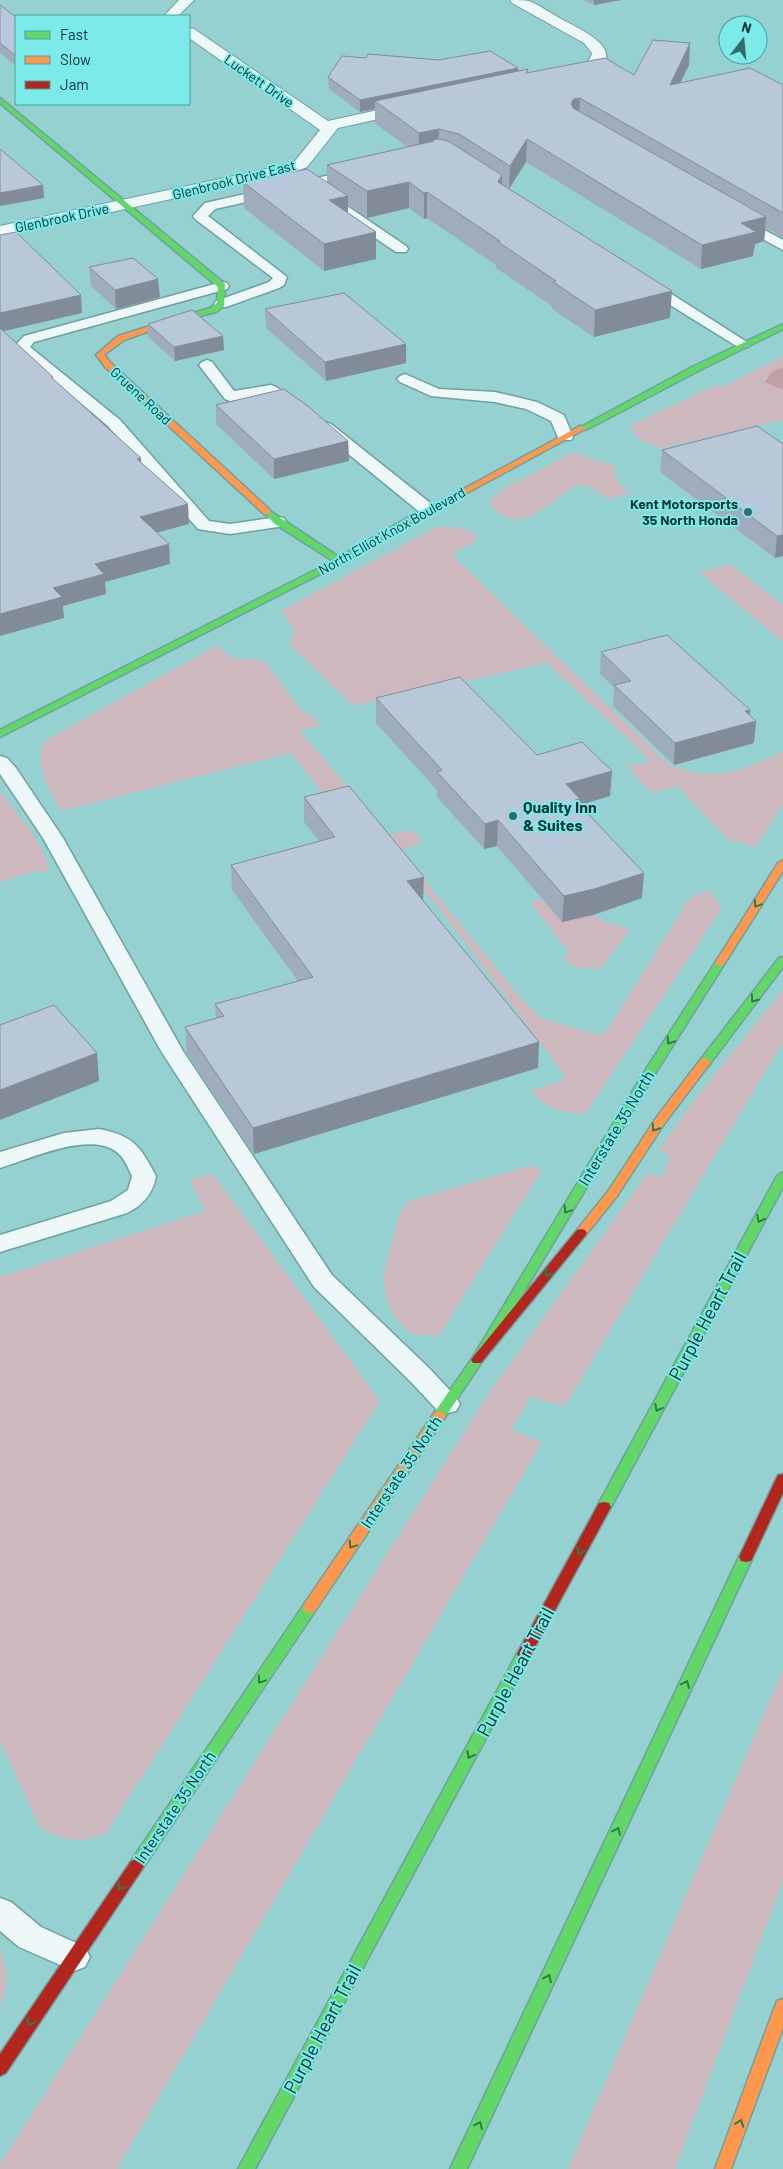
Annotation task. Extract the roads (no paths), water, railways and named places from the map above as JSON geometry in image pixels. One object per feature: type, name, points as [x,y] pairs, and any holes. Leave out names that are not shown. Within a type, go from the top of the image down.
[{"type":"main road","points":[[0,100],[222,286],[221,304]]},
{"type":"main road","name":"Gruene Road","points":[[221,304],[213,310],[121,338],[110,344],[100,355],[109,366],[278,522],[339,562]]},
{"type":"main road","name":"North Elliot Knox Boulevard","points":[[0,734],[339,562],[428,510],[565,437],[743,344],[783,326]]},
{"type":"main road","name":"Interstate 35 North","points":[[0,2068],[477,1360],[652,1068],[783,863]]},
{"type":"main road","points":[[477,1360],[613,1193],[660,1121],[783,960]]},
{"type":"main road","name":"Purple Heart Trail","points":[[246,2169],[783,1176]]},
{"type":"main road","points":[[458,2169],[783,1479]]},
{"type":"main road","points":[[723,2169],[777,2040],[783,2006]]},
{"type":"street","points":[[172,15],[173,12],[187,0]]},
{"type":"street","points":[[517,0],[590,40],[600,49],[598,58],[591,68],[578,74],[550,80]]},
{"type":"street","name":"Luckett Drive","points":[[190,33],[329,129]]},
{"type":"street","points":[[329,129],[332,125],[427,105]]},
{"type":"street","name":"Glenbrook Drive East","points":[[124,205],[259,177],[295,167],[301,164],[329,129]]},
{"type":"street","name":"Glenbrook Drive","points":[[0,231],[124,205]]},
{"type":"lane","points":[[221,304],[274,285],[279,282],[280,278],[200,216],[203,211],[210,206],[304,183],[370,170]]},
{"type":"lane","points":[[304,183],[401,249]]},
{"type":"lane","points":[[723,211],[783,246]]},
{"type":"lane","points":[[635,277],[743,344]]},
{"type":"lane","points":[[222,286],[29,339],[22,347],[114,423],[204,525],[230,529],[278,522]]},
{"type":"lane","points":[[207,365],[230,396],[271,390],[332,432],[428,510]]},
{"type":"lane","points":[[405,379],[436,393],[495,397],[531,405],[558,418],[565,437]]},
{"type":"lane","points":[[0,762],[9,772],[53,838],[172,1051],[323,1281],[421,1376],[447,1404]]},
{"type":"lane","points":[[0,1160],[78,1137],[105,1137],[126,1147],[144,1176],[140,1193],[131,1201],[119,1207],[0,1244]]},
{"type":"lane","points":[[0,1912],[30,1937],[74,1957]]},
{"type":"place","name":"Kent Motorsports 35 North Honda","points":[[748,512]]},
{"type":"place","name":"Quality Inn & Suites","points":[[513,816]]}]
